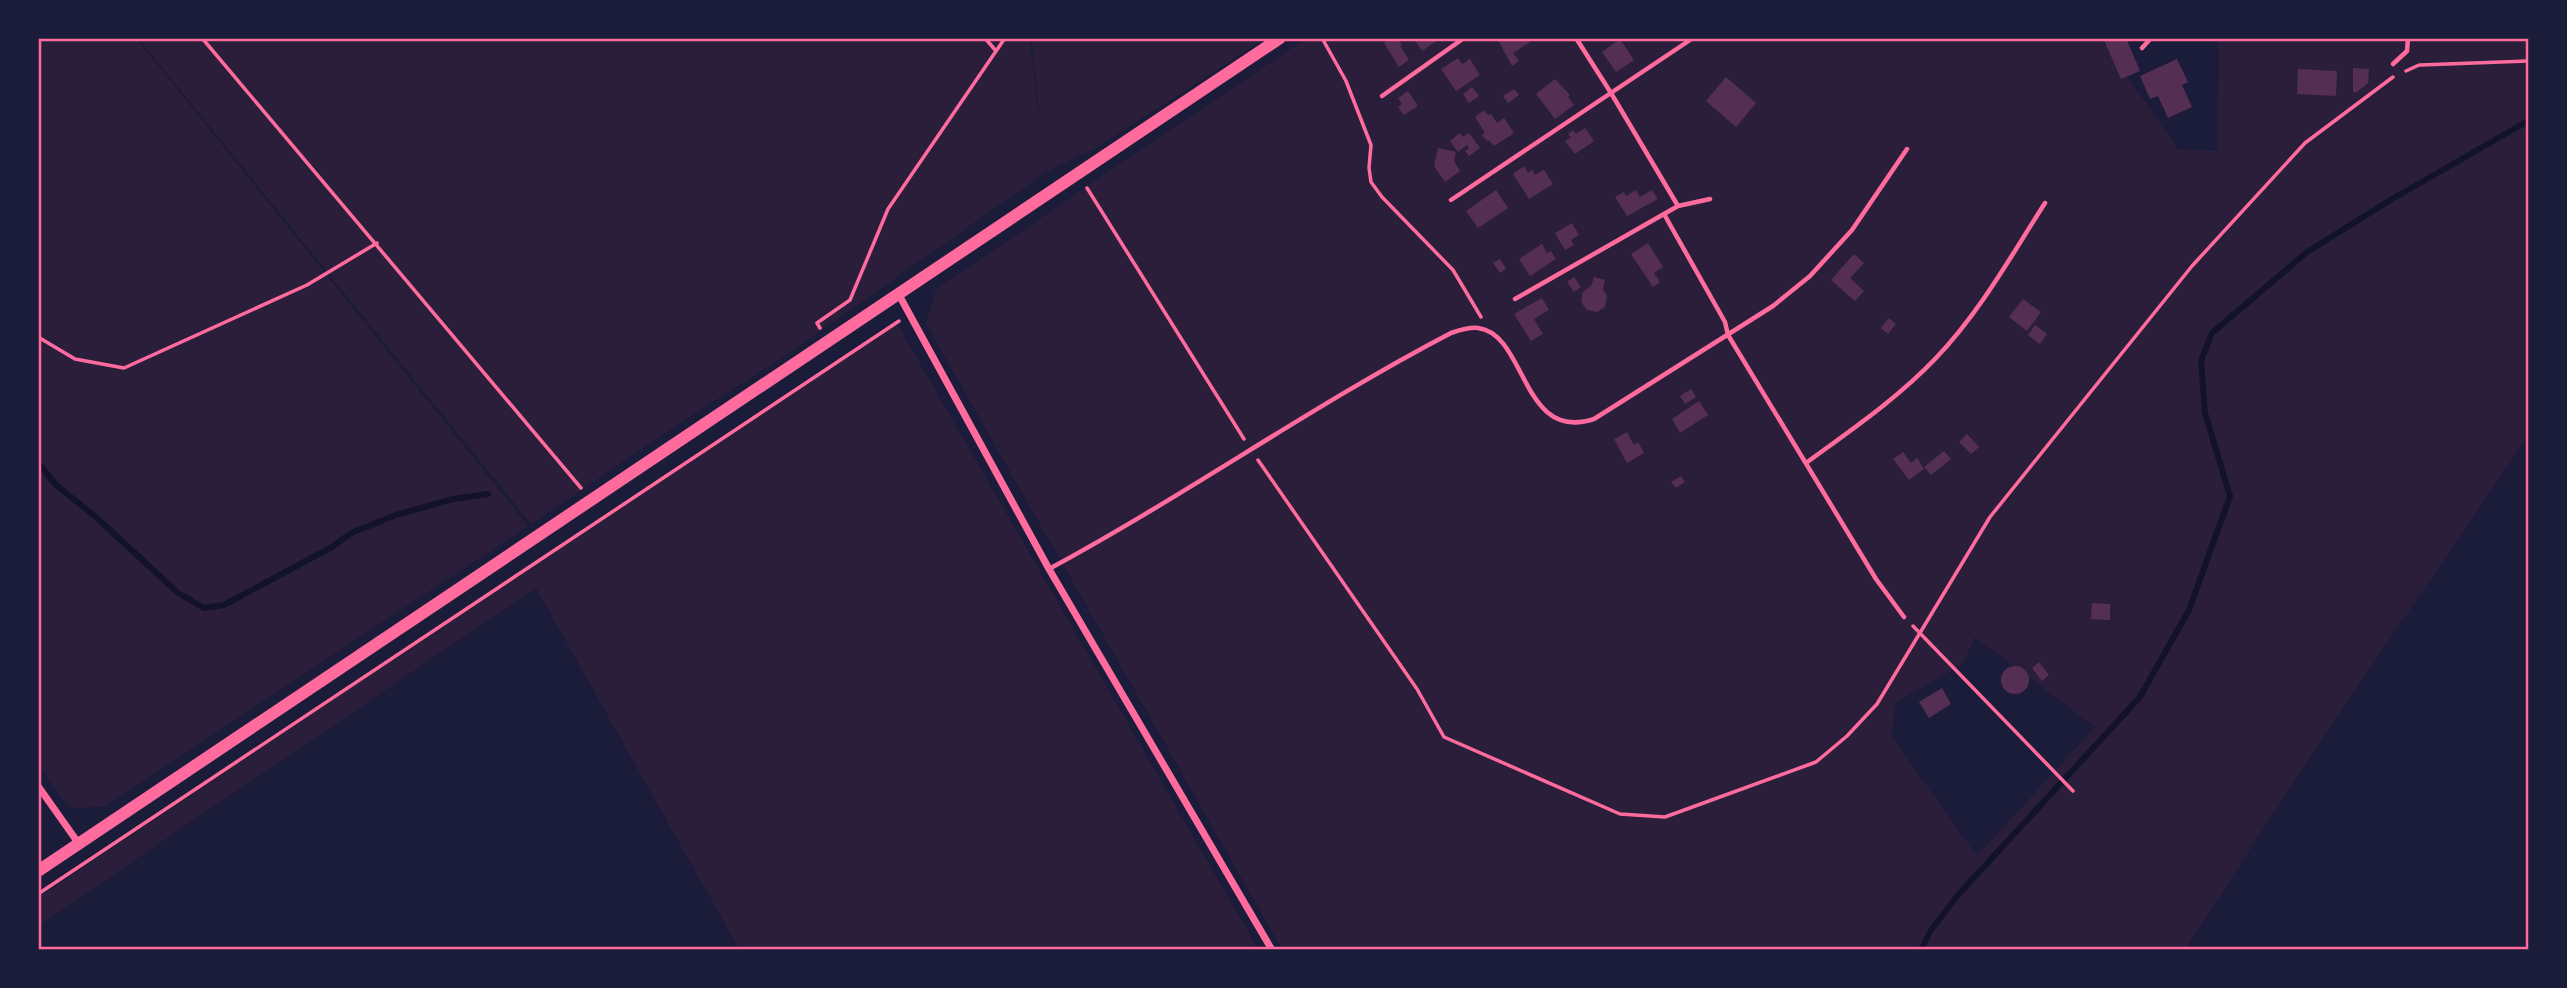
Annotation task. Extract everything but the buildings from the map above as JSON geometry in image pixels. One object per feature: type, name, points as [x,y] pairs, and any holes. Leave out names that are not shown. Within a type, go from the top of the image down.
[{"type":"street","points":[[38,871],[1280,38]]},
{"type":"street","points":[[899,295],[1049,569],[1272,950]]},
{"type":"street","points":[[38,786],[79,844]]},
{"type":"lane","points":[[1382,96],[1464,38]]},
{"type":"lane","points":[[1576,38],[1678,206]]},
{"type":"lane","points":[[1451,200],[1693,38]]},
{"type":"lane","points":[[2141,48],[2151,38]]},
{"type":"lane","points":[[2393,64],[2407,51],[2408,38]]},
{"type":"lane","points":[[1049,569],[1116,533],[1250,449],[1451,333],[1469,328],[1488,331],[1500,340],[1546,412],[1564,422],[1581,423],[1594,419],[1773,306],[1810,276],[1852,230],[1907,149]]},
{"type":"lane","points":[[1515,299],[1678,206],[1710,199]]},
{"type":"lane","points":[[1806,463],[1880,408],[1936,358],[1974,312],[2045,203]]},
{"type":"lane","points":[[1664,214],[1725,321],[1728,335],[1876,579],[1904,617]]},
{"type":"path","points":[[202,38],[592,501]]},
{"type":"path","points":[[985,38],[996,51]]},
{"type":"path","points":[[828,342],[817,323],[850,300],[888,209],[1005,38]]},
{"type":"path","points":[[1322,38],[1346,81],[1368,136],[1371,145],[1371,182],[1453,271],[1488,331]]},
{"type":"path","points":[[2407,51],[2411,59],[2419,65]]},
{"type":"path","points":[[1079,174],[1250,449],[1418,689],[1444,737],[1620,814],[1665,817],[1816,762],[1847,736],[1877,704],[1990,517],[2192,265],[2305,143],[2385,81],[2419,65],[2529,61]]},
{"type":"path","points":[[38,337],[75,359],[124,368],[307,285],[377,243]]},
{"type":"path","points":[[38,894],[909,314]]},
{"type":"path","points":[[1904,617],[2073,791]]},
{"type":"shaded area","points":[[38,39],[137,39],[528,526],[103,807],[69,808],[39,765]]},
{"type":"shaded area","points":[[139,39],[1029,39],[1040,125],[1032,39],[1265,39],[1096,148],[1046,172],[795,349],[531,524]]},
{"type":"shaded area","points":[[1305,39],[2102,39],[2178,149],[2217,151],[2219,44],[2215,39],[2528,39],[2528,436],[2324,736],[2185,949],[1282,949],[926,324],[936,289]],"holes":[[[1975,637],[2095,727],[1977,856],[1892,737],[1895,703],[1963,664]]]},
{"type":"shaded area","points":[[896,322],[1258,949],[739,949],[536,588],[39,925],[39,897]]},
{"type":"waterway","points":[[1921,950],[1931,930],[1958,895],[2140,697],[2189,610],[2230,496],[2205,413],[2201,361],[2212,333],[2307,252],[2392,199],[2528,121]]},
{"type":"waterway","points":[[38,463],[56,485],[97,518],[178,593],[204,608],[224,605],[332,547],[351,533],[396,515],[453,499],[488,494]]}]
